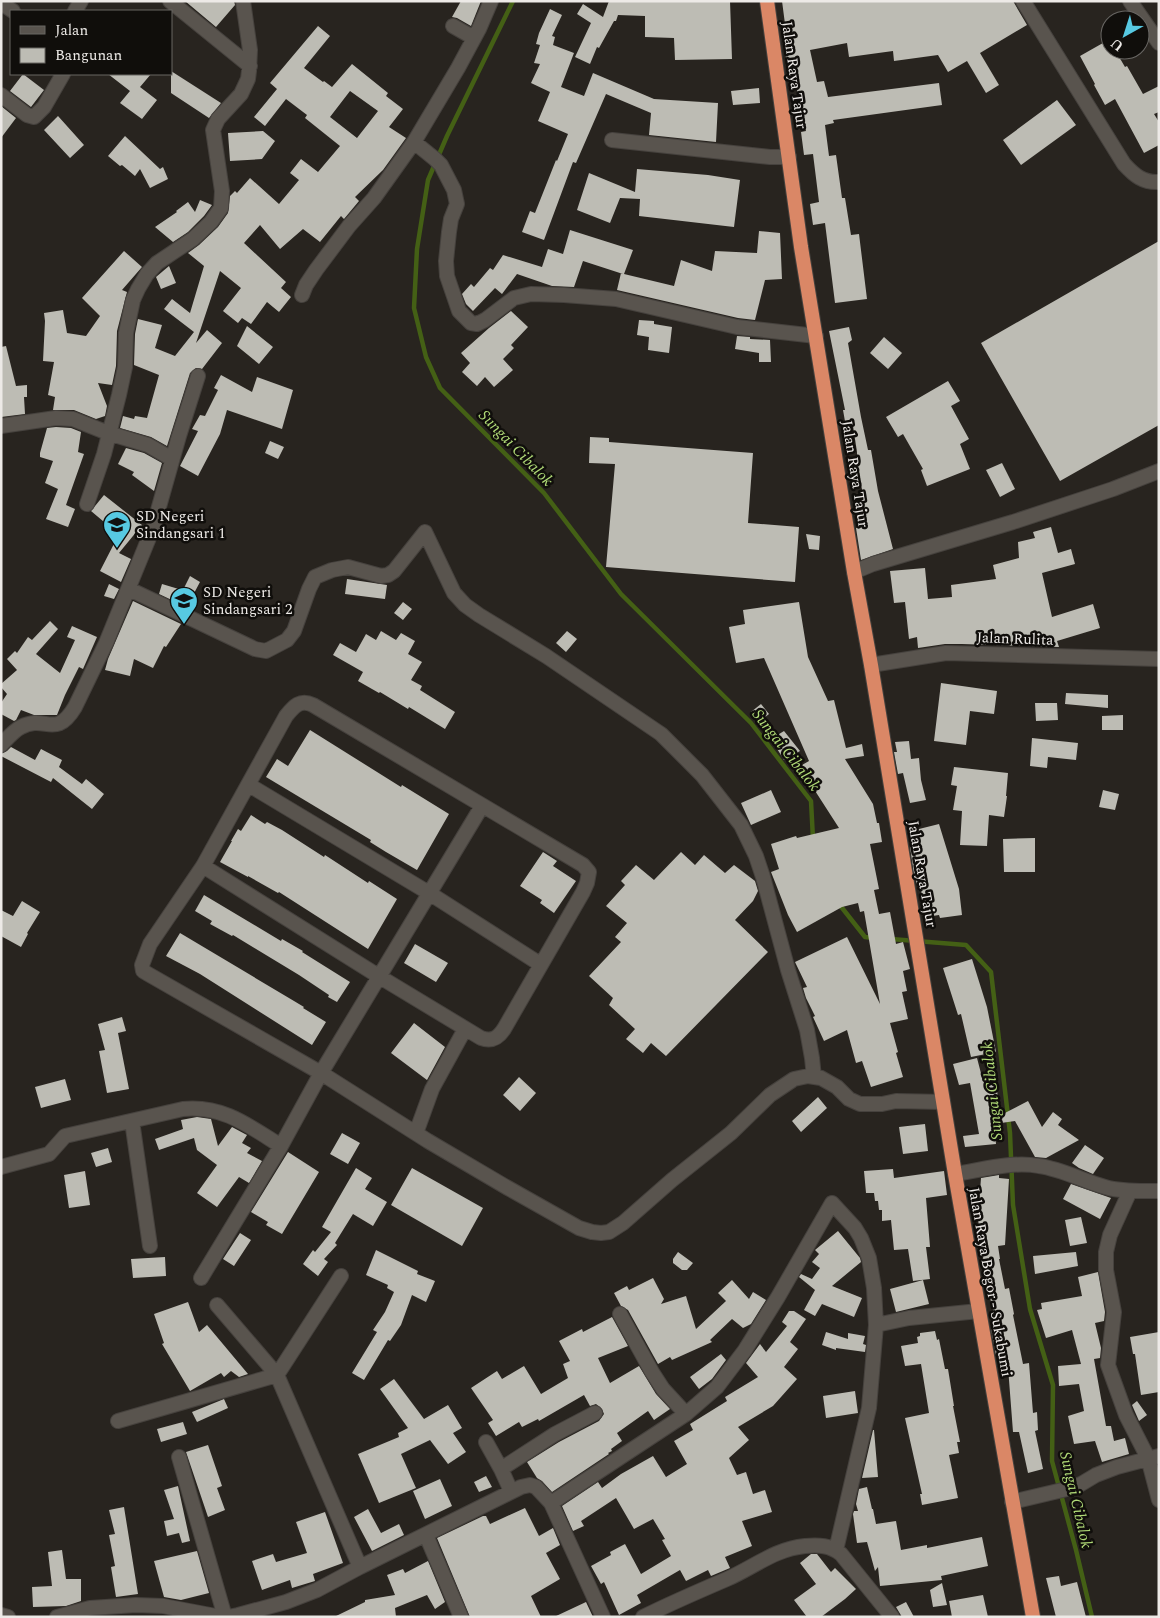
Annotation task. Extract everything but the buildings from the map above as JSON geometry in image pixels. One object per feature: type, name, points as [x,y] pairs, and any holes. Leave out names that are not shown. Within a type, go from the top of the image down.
[{"type":"highway","name":"Jalan Raya Tajur","points":[[767,1],[816,336],[918,952]]},
{"type":"highway","name":"Jalan Raya Bogor - Sukabumi","points":[[918,952],[1033,1617]]},
{"type":"street","points":[[170,1],[250,66]]},
{"type":"street","points":[[87,504],[104,454],[124,376],[126,333],[133,300],[142,281],[157,263],[193,239],[219,212],[222,191],[213,130],[218,119],[242,94],[248,79],[250,50],[243,1]]},
{"type":"street","points":[[302,295],[316,270],[349,226],[374,198],[414,142],[458,68],[491,1]]},
{"type":"street","points":[[1023,1],[1124,164],[1133,175],[1145,182],[1159,182]]},
{"type":"street","points":[[1130,1],[1159,43]]},
{"type":"street","points":[[1,3],[12,10]]},
{"type":"street","points":[[453,26],[474,38]]},
{"type":"street","points":[[1,95],[28,115],[34,117],[44,107],[62,75]]},
{"type":"street","points":[[612,140],[770,157],[789,157]]},
{"type":"street","points":[[414,142],[438,162],[454,190],[457,204],[451,219],[449,232],[446,276],[459,311],[471,323],[477,324],[485,320],[514,298],[531,294],[584,296],[633,302],[737,327],[816,336]]},
{"type":"street","points":[[1,745],[22,726],[37,723],[60,724],[70,716],[102,652],[158,515],[172,459],[198,376]]},
{"type":"street","points":[[1,426],[65,418],[81,421],[108,433],[148,445],[172,459]]},
{"type":"street","points":[[854,572],[873,564],[1013,522],[1113,489],[1159,471]]},
{"type":"street","points":[[129,589],[255,649],[266,651],[287,640],[294,631],[308,589],[315,577],[332,570],[348,567],[381,576],[388,575],[394,571],[425,532],[450,586],[465,605],[546,656],[660,734],[702,775],[741,825],[749,839],[763,877],[788,970],[807,1030],[814,1077]]},
{"type":"street","name":"Jalan Rulita","points":[[871,665],[946,654],[1159,659]]},
{"type":"street","points":[[203,866],[481,1038],[493,1040],[500,1034],[583,892],[589,872],[583,865],[313,705],[304,702],[295,705],[286,716],[203,866],[150,944],[142,963],[143,971],[321,1073],[508,1188],[585,1230],[601,1233],[609,1232],[623,1223],[672,1180],[731,1133],[781,1087],[794,1079],[808,1076],[827,1080],[849,1099],[860,1104],[882,1104],[896,1101],[943,1102]]},
{"type":"street","points":[[249,785],[429,893],[540,964]]},
{"type":"street","points":[[201,1278],[243,1206],[282,1146],[321,1073],[482,806]]},
{"type":"street","points":[[416,1133],[432,1089],[466,1029]]},
{"type":"street","points":[[1,1167],[49,1154],[66,1136],[194,1108],[211,1110],[239,1120],[282,1146]]},
{"type":"street","points":[[132,1121],[150,1246]]},
{"type":"street","points":[[955,1174],[1003,1166],[1034,1165],[1051,1168],[1105,1187],[1130,1191],[1159,1191]]},
{"type":"street","points":[[1130,1191],[1110,1235],[1106,1252],[1106,1270],[1114,1312],[1108,1365],[1126,1415],[1153,1457],[1159,1500]]},
{"type":"street","points":[[551,1504],[686,1414],[717,1387],[745,1350],[832,1203],[855,1228],[869,1258],[874,1288],[876,1325],[870,1408],[836,1550]]},
{"type":"street","points":[[118,1421],[277,1375],[340,1276]]},
{"type":"street","points":[[217,1305],[277,1375],[360,1567]]},
{"type":"street","points":[[876,1325],[909,1318],[979,1311]]},
{"type":"street","points":[[620,1314],[663,1389],[686,1414]]},
{"type":"street","points":[[501,1469],[554,1434],[595,1413]]},
{"type":"street","points":[[486,1442],[512,1491]]},
{"type":"street","points":[[179,1457],[225,1617]]},
{"type":"street","points":[[1012,1502],[1071,1488],[1103,1472],[1153,1457]]},
{"type":"street","points":[[57,1617],[90,1608],[136,1605],[163,1606],[225,1617],[274,1611],[512,1491],[532,1485],[541,1491],[551,1504],[603,1617]]},
{"type":"street","points":[[426,1535],[460,1617]]},
{"type":"street","points":[[643,1617],[730,1578],[781,1551],[794,1547],[814,1545],[826,1546],[836,1550],[853,1568],[892,1617]]},
{"type":"street","points":[[1,1615],[8,1617]]},
{"type":"waterway","name":"Sungai Cibalok","points":[[513,1],[447,136],[428,180],[417,249],[414,308],[426,357],[440,388],[544,493],[621,594],[751,723],[811,801],[813,839]]},
{"type":"waterway","name":"Sungai Cibalok","points":[[839,904],[865,937],[873,938]]},
{"type":"waterway","name":"Sungai Cibalok","points":[[891,939],[966,945],[991,972],[1010,1133],[1013,1205],[1030,1309],[1053,1385],[1052,1461],[1092,1617]]},
{"type":"place","name":"SD Negeri Sindangsari 1","points":[[117,549]]},
{"type":"place","name":"SD Negeri Sindangsari 2","points":[[184,625]]}]
